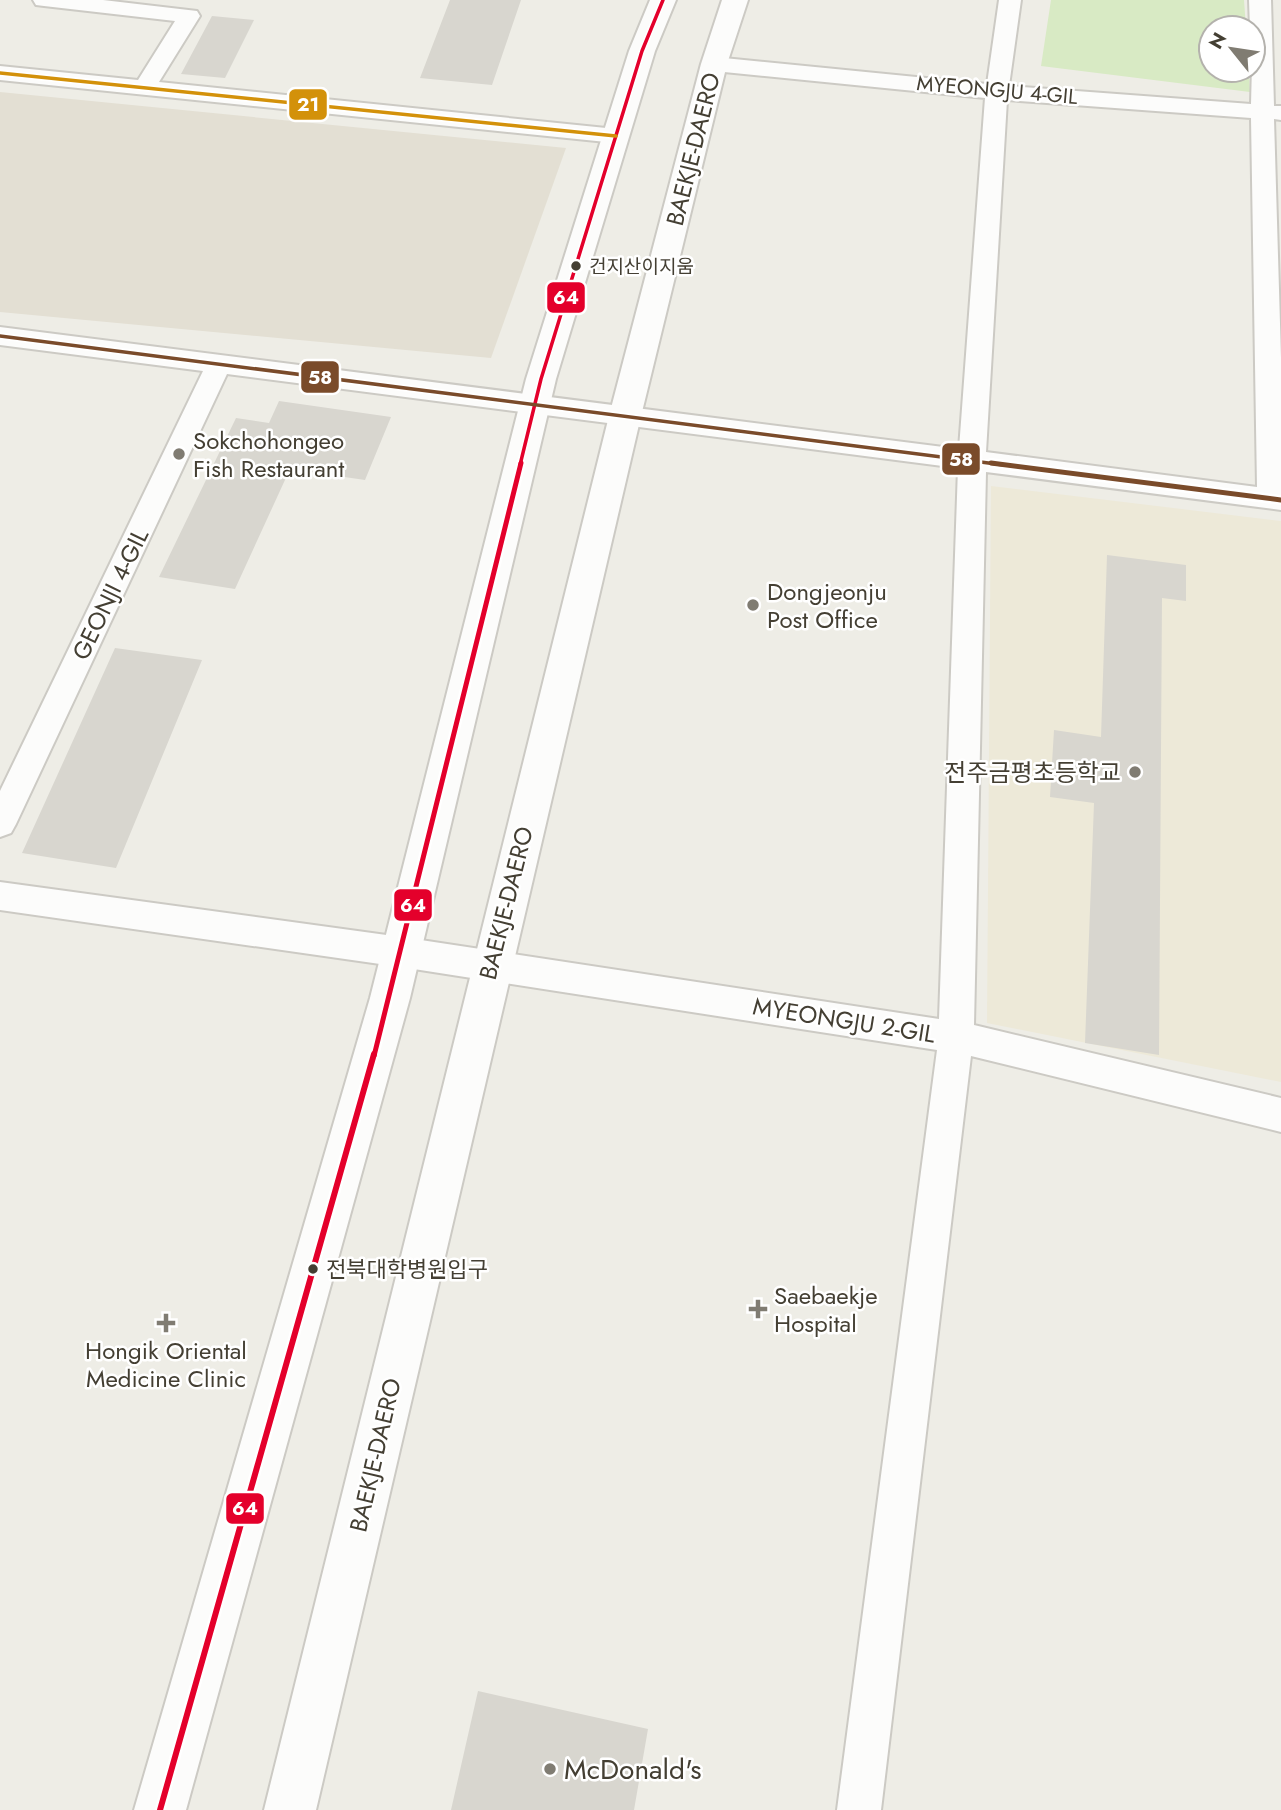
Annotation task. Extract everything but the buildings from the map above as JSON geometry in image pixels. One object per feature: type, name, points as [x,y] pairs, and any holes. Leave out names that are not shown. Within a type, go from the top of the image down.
[{"type":"street","points":[[44,0],[194,8],[144,89]]},
{"type":"street","points":[[160,1810],[401,952],[536,403],[642,51],[663,0]]},
{"type":"street","name":"BAEKJE-DAERO","points":[[290,1810],[625,416],[714,64],[735,0]]},
{"type":"street","points":[[859,1810],[956,1037],[972,461],[993,121],[1010,0]]},
{"type":"street","points":[[0,337],[1276,499],[1273,112],[1268,9]]},
{"type":"street","name":"MYEONGJU 4-GIL","points":[[714,64],[998,92],[1273,112]]},
{"type":"street","points":[[0,74],[616,136]]},
{"type":"street","name":"GEONJI 4-GIL","points":[[0,824],[219,364]]},
{"type":"street","points":[[0,896],[401,952]]},
{"type":"street","name":"MYEONGJU 2-GIL","points":[[401,952],[956,1037],[1281,1115]]},
{"type":"shaded area","points":[[0,92],[566,148],[491,358],[0,312]]},
{"type":"shaded area","name":"전주금평초등학교","points":[[991,486],[1281,521],[1281,1082],[987,1023]]},
{"type":"green space","points":[[1051,0],[1244,0],[1245,14],[1197,14],[1197,84],[1250,84],[1250,92],[1041,66]]},
{"type":"transit line","name":"64","points":[[160,1810],[390,998],[541,379],[642,51],[663,0]]},
{"type":"transit line","name":"21","points":[[0,73],[616,136]]},
{"type":"transit line","name":"58","points":[[0,336],[1281,500]]},
{"type":"place","name":"건지산이지움","points":[[576,266]]},
{"type":"place","name":"Sokchohongeo Fish Restaurant","points":[[179,454]]},
{"type":"place","name":"Dongjeonju Post Office","points":[[753,605]]},
{"type":"place","name":"전주금평초등학교","points":[[1135,772]]},
{"type":"place","name":"전북대학병원입구","points":[[313,1269]]},
{"type":"place","name":"Saebaekje Hospital","points":[[758,1309]]},
{"type":"place","name":"Hongik Oriental Medicine Clinic","points":[[166,1323]]},
{"type":"place","name":"McDonald's","points":[[550,1769]]}]
